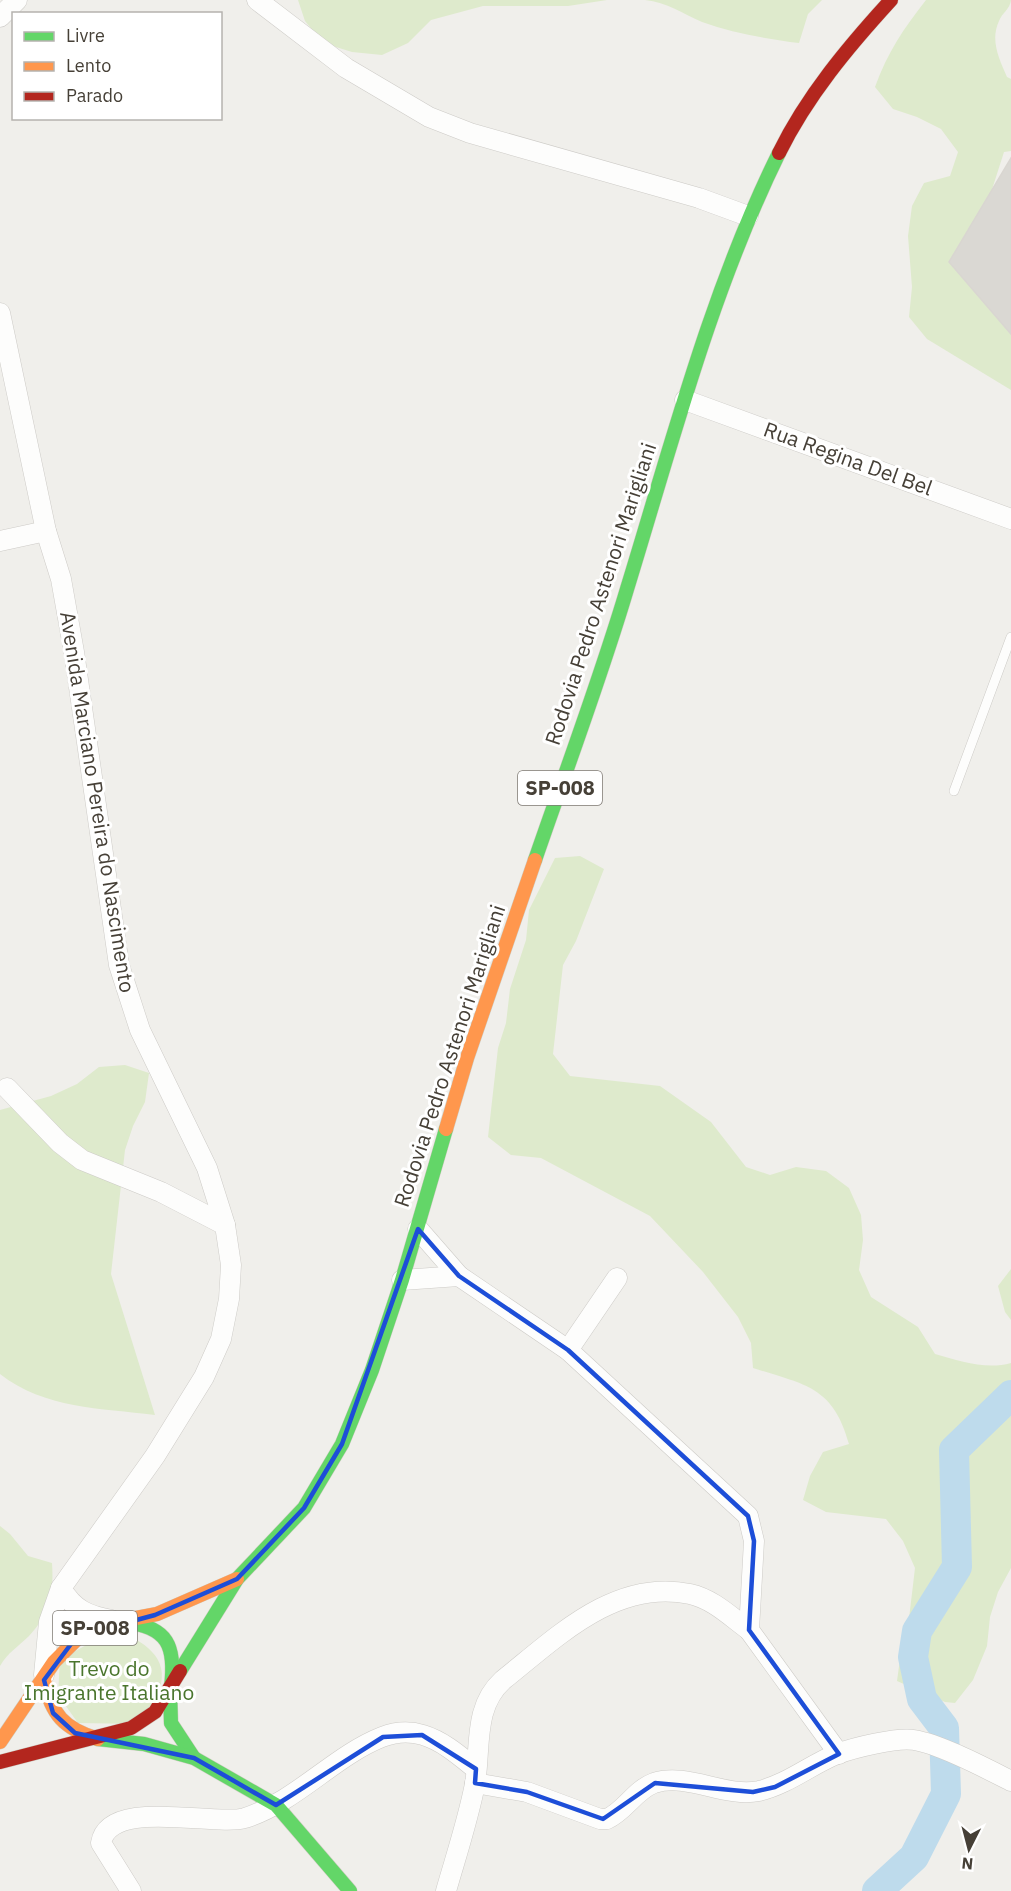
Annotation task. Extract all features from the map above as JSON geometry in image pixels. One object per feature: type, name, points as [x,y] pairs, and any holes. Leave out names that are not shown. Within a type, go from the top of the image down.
[{"type":"main road","name":"Rodovia Pedro Astenori Marigliani","points":[[0,1762],[51,1747],[98,1739],[125,1731],[144,1721],[170,1690],[237,1579],[304,1508],[342,1444],[372,1370],[402,1280],[467,1058],[626,597],[685,400],[748,216],[794,122],[852,42],[891,0]]},
{"type":"main road","name":"Rodovia Pedro Astenori Marigliani","points":[[2,1736],[20,1719],[54,1662],[77,1636],[91,1629],[155,1615],[237,1579]]},
{"type":"main road","points":[[118,1622],[139,1623],[156,1630],[169,1644],[175,1662],[170,1690],[171,1723],[194,1758]]},
{"type":"main road","points":[[44,1680],[53,1713],[75,1733],[98,1739],[144,1744],[194,1758],[276,1805],[350,1891]]},
{"type":"street","points":[[0,17],[17,0]]},
{"type":"street","points":[[257,0],[346,68],[429,117],[470,133],[699,198],[748,216]]},
{"type":"street","name":"Avenida Marciano Pereira do Nascimento","points":[[0,314],[46,531],[61,579],[74,652],[119,965],[140,1030],[207,1168],[225,1225],[231,1265],[229,1299],[220,1339],[204,1377],[155,1456],[62,1588],[49,1622],[44,1680]]},
{"type":"street","name":"Rua Regina Del Bel","points":[[685,400],[1011,519]]},
{"type":"street","points":[[0,541],[46,531]]},
{"type":"street","points":[[7,1088],[60,1143],[82,1160],[161,1192],[225,1225]]},
{"type":"street","points":[[418,1228],[459,1276],[568,1350],[748,1516],[754,1541],[749,1630]]},
{"type":"street","points":[[402,1280],[459,1276]]},
{"type":"street","points":[[568,1350],[617,1278]]},
{"type":"street","points":[[62,1588],[78,1609],[91,1617],[118,1622]]},
{"type":"street","points":[[446,1891],[476,1776],[484,1708],[494,1688],[580,1618],[607,1604],[648,1594],[691,1594],[714,1604],[749,1630],[839,1754]]},
{"type":"street","points":[[131,1891],[102,1848],[101,1839],[110,1829],[140,1817],[224,1821],[243,1818],[276,1805],[365,1746],[383,1737],[404,1732],[422,1734],[439,1742],[476,1776],[607,1819],[642,1789],[655,1783],[680,1782],[753,1792],[774,1787],[839,1754],[896,1741],[914,1740],[975,1763],[1011,1781]]},
{"type":"lane","points":[[954,791],[1011,637]]},
{"type":"highlighted area","points":[[418,1229],[459,1276],[568,1350],[748,1516],[754,1541],[749,1630],[839,1754],[775,1787],[753,1792],[655,1783],[603,1819],[527,1792],[475,1783],[476,1769],[422,1735],[383,1737],[276,1805],[194,1758],[75,1733],[53,1713],[44,1680],[77,1636],[155,1615],[237,1579],[304,1508],[342,1444]]},
{"type":"green space","points":[[298,0],[607,0],[568,6],[483,6],[431,20],[408,43],[382,55],[352,52],[323,43],[305,21]]},
{"type":"green space","points":[[645,0],[822,0],[808,14],[799,43],[726,29],[702,22],[668,6]]},
{"type":"green space","points":[[926,0],[1011,0],[996,28],[995,42],[1007,77],[1011,79],[1011,151],[1004,152],[987,205],[1011,312],[1011,390],[927,339],[909,317],[912,287],[908,236],[912,206],[924,183],[950,176],[958,152],[941,129],[917,117],[893,109],[875,87],[897,41]]},
{"type":"green space","points":[[580,856],[604,869],[576,941],[563,965],[553,1054],[570,1076],[660,1086],[711,1122],[746,1167],[770,1175],[796,1167],[826,1171],[849,1188],[861,1215],[863,1240],[859,1270],[871,1297],[918,1327],[935,1354],[983,1365],[1011,1363],[1011,1568],[998,1592],[990,1617],[987,1646],[973,1680],[955,1703],[945,1702],[897,1681],[901,1652],[908,1627],[915,1568],[903,1541],[886,1519],[826,1512],[803,1500],[810,1476],[823,1452],[849,1444],[835,1410],[825,1399],[802,1384],[753,1368],[751,1343],[738,1317],[703,1272],[650,1216],[541,1158],[511,1155],[488,1137],[498,1048],[506,1023],[510,989],[526,940],[529,910],[555,858]]},
{"type":"green space","points":[[125,1065],[149,1073],[145,1102],[133,1126],[125,1150],[111,1274],[155,1415],[54,1401],[17,1386],[0,1374],[0,1110],[51,1096],[77,1084],[99,1067]]},
{"type":"green space","points":[[1011,1269],[1011,1320],[1005,1312],[998,1286]]},
{"type":"green space","points":[[0,1526],[10,1534],[28,1556],[52,1563],[52,1574],[49,1602],[42,1619],[0,1666]]},
{"type":"green space","name":"Trevo do Imigrante Italiano","points":[[114,1629],[140,1642],[155,1655],[162,1673],[161,1684],[138,1724],[78,1723],[58,1695],[60,1660]]},
{"type":"building","points":[[1011,158],[1011,334],[949,262]]},
{"type":"waterway","points":[[877,1891],[914,1857],[946,1794],[944,1728],[922,1699],[913,1657],[917,1631],[957,1567],[954,1450],[1011,1395]]},
{"type":"traffic: fast","points":[[535,860],[606,657],[694,368],[733,259],[779,153]]},
{"type":"traffic: fast","points":[[180,1671],[237,1579],[304,1508],[342,1444],[372,1370],[402,1280],[446,1129]]},
{"type":"traffic: fast","points":[[125,1622],[151,1628],[166,1641],[172,1660],[171,1687]]},
{"type":"traffic: fast","points":[[170,1690],[171,1723],[194,1758]]},
{"type":"traffic: fast","points":[[98,1739],[144,1744],[194,1758],[276,1805],[350,1891]]},
{"type":"traffic: slow","points":[[446,1129],[467,1058],[535,860]]},
{"type":"traffic: slow","points":[[0,1742],[54,1662],[84,1632],[104,1624],[157,1614],[237,1579]]},
{"type":"traffic: slow","points":[[44,1680],[55,1711],[61,1718],[76,1730],[98,1739]]},
{"type":"traffic: jam","points":[[779,153],[815,92],[891,0]]},
{"type":"traffic: jam","points":[[0,1762],[131,1728],[155,1712],[180,1671]]}]
